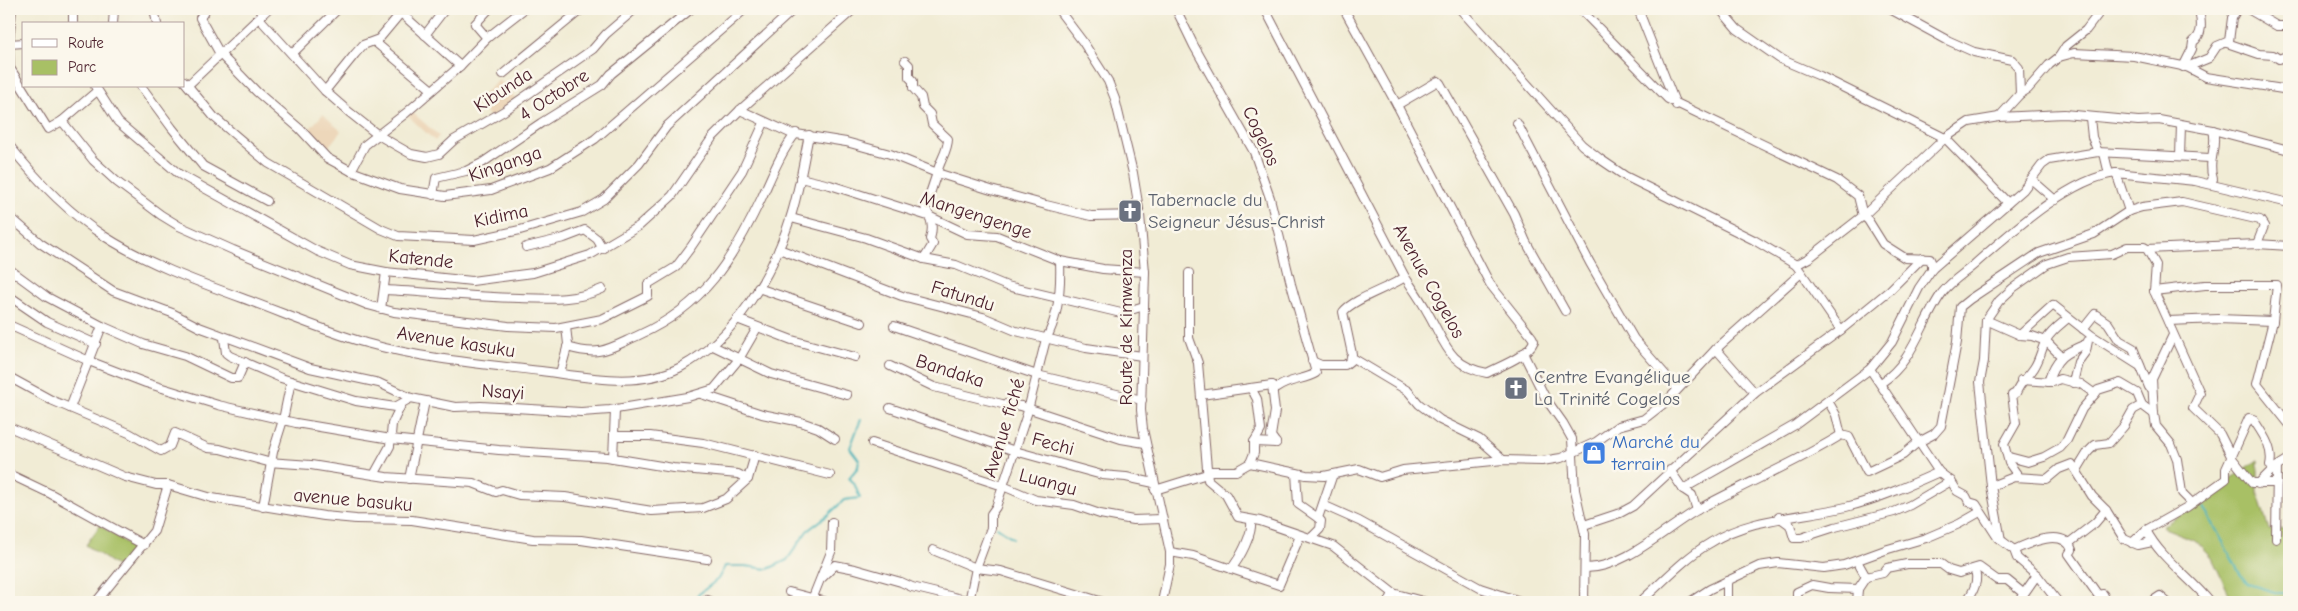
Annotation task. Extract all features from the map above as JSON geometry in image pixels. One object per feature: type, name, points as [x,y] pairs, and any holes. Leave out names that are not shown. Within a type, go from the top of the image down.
[{"type":"street","points":[[12,9],[9,44],[10,68],[48,129],[62,121],[96,89]]},
{"type":"street","points":[[73,9],[73,22]]},
{"type":"street","points":[[114,9],[114,22]]},
{"type":"street","points":[[154,9],[157,22]]},
{"type":"street","name":"Kinganga","points":[[206,9],[200,18],[220,54],[257,92],[300,129],[321,152],[352,171],[400,189],[433,195],[458,196],[491,190],[550,168],[595,139],[745,9]]},
{"type":"street","points":[[186,83],[268,9]]},
{"type":"street","points":[[293,53],[338,9]]},
{"type":"street","points":[[425,34],[445,9]]},
{"type":"street","points":[[486,38],[476,24],[489,9]]},
{"type":"street","points":[[352,171],[365,145],[460,66],[486,38],[524,9]]},
{"type":"street","points":[[503,74],[582,9]]},
{"type":"street","name":"Kibunda","points":[[260,18],[325,91],[378,135],[411,154],[427,157],[439,154],[454,140],[504,111],[593,49],[606,34],[635,9]]},
{"type":"street","name":"4 Octobre","points":[[433,195],[436,178],[466,171],[482,163],[541,122],[602,85],[611,74],[691,9]]},
{"type":"street","name":"Kidima","points":[[186,83],[214,117],[268,163],[381,229],[398,236],[474,240],[570,217],[604,199],[638,164],[667,126],[794,9]]},
{"type":"street","name":"Katende","points":[[96,89],[118,122],[179,174],[324,254],[350,265],[386,272],[472,281],[541,271],[590,255],[639,226],[657,212],[672,196],[712,138],[740,110],[854,9]]},
{"type":"street","name":"Route de Kimwenza","points":[[1058,9],[1083,42],[1108,81],[1115,99],[1127,147],[1140,215],[1145,272],[1141,410],[1145,443],[1170,552],[1170,564],[1163,602]]},
{"type":"street","name":"Cogelos","points":[[1176,9],[1194,46],[1254,152],[1270,198],[1290,284],[1316,374],[1284,383],[1277,388],[1272,385]]},
{"type":"street","name":"Avenue Cogelos","points":[[1265,9],[1405,277],[1429,314],[1443,344],[1451,355],[1475,371],[1487,373],[1523,353]]},
{"type":"street","points":[[1344,9],[1397,105],[1490,284],[1534,341],[1523,353],[1546,398],[1564,423],[1572,439],[1574,490],[1584,525],[1586,568],[1584,602]]},
{"type":"street","points":[[1460,9],[1582,145],[1625,176],[1754,240],[1796,265],[1841,330]]},
{"type":"street","points":[[1580,9],[1668,100],[1838,180],[1858,196],[1863,216],[1868,220],[1883,244],[1905,258],[1930,259],[1932,269]]},
{"type":"street","points":[[1638,9],[1676,105]]},
{"type":"street","points":[[1720,9],[1737,29],[1780,59],[1820,76],[1945,138],[2008,203]]},
{"type":"street","points":[[1890,9],[1947,40],[1974,52],[2012,60],[2019,68],[2020,94]]},
{"type":"street","points":[[1999,117],[2059,57],[2066,46],[2086,30],[2101,9]]},
{"type":"street","points":[[2185,67],[2193,42],[2199,38],[2201,32],[2199,9]]},
{"type":"street","points":[[2227,43],[2230,38],[2232,18],[2237,9]]},
{"type":"street","points":[[2248,9],[2277,26],[2289,26]]},
{"type":"street","points":[[325,91],[354,54],[363,45],[376,42],[403,11],[460,66]]},
{"type":"street","points":[[9,44],[22,42]]},
{"type":"street","points":[[376,42],[432,90]]},
{"type":"street","points":[[2185,67],[2209,58],[2217,46],[2227,43],[2258,54],[2273,55],[2279,59],[2289,55]]},
{"type":"street","points":[[2066,46],[2074,53]]},
{"type":"street","points":[[2059,57],[2074,53],[2134,56],[2185,67],[2206,77],[2289,90]]},
{"type":"street","points":[[905,61],[909,65],[909,77],[913,80],[913,88],[921,97],[923,107],[930,114],[932,124],[948,139],[948,147],[936,173],[935,183],[925,207],[931,217],[932,232],[930,239],[933,244],[924,259]]},
{"type":"street","points":[[1397,105],[1438,81],[1440,83],[1514,214],[1526,242],[1565,311]]},
{"type":"street","points":[[142,88],[203,166],[267,201]]},
{"type":"street","points":[[740,110],[764,123],[790,133],[846,142],[890,154],[936,173],[991,190],[1091,216],[1140,215]]},
{"type":"street","points":[[1796,265],[1809,258],[1863,216],[1945,138],[1969,122],[1999,117],[2064,114],[2090,118],[2138,121],[2159,120],[2213,130],[2289,150]]},
{"type":"street","points":[[2090,118],[2092,136],[2129,211]]},
{"type":"street","points":[[62,121],[93,160],[117,182],[179,226],[357,301],[381,308],[508,326],[566,327],[602,319],[648,296],[648,284],[676,267],[742,172],[764,123]]},
{"type":"street","points":[[1517,123],[1590,263],[1634,339],[1676,388]]},
{"type":"street","points":[[2180,156],[2181,125]]},
{"type":"street","points":[[2210,183],[2213,179],[2210,158],[2215,137],[2213,130]]},
{"type":"street","points":[[567,348],[595,353],[612,348],[668,322],[695,300],[717,276],[747,229],[774,170],[796,133]]},
{"type":"street","name":"Avenue kasuku","points":[[9,145],[32,175],[102,234],[132,253],[172,271],[368,343],[418,355],[620,380],[651,378],[683,366],[711,345],[737,319],[758,288],[779,249],[791,218],[808,135]]},
{"type":"street","points":[[1683,489],[1796,425],[1870,369],[1892,342],[1919,288],[1932,269],[2008,203],[2031,179],[2042,164],[2049,160],[2101,153],[2210,158]]},
{"type":"street","points":[[1881,383],[1895,374],[1905,361],[1941,295],[1953,281],[1973,266],[2000,240],[2055,200],[2112,174],[2210,183],[2289,203]]},
{"type":"street","name":"Mangengenge","points":[[800,178],[830,185],[931,217],[967,234],[997,236],[1060,261],[1103,269],[1145,272]]},
{"type":"street","points":[[2031,179],[2055,200]]},
{"type":"street","points":[[1586,568],[1603,566],[1645,546],[1697,510],[1789,466],[1842,435],[1849,437],[1867,472],[1903,455],[1917,443],[1934,434],[1944,419],[1957,342],[1959,312],[1962,304],[2039,253],[2094,234],[2129,211],[2149,205],[2182,202],[2260,220],[2264,226],[2257,244]]},
{"type":"street","name":"Nsayi","points":[[9,216],[40,243],[113,291],[172,313],[224,338],[318,371],[385,384],[411,398],[455,407],[481,406],[580,412],[615,410],[699,394],[714,389],[739,359],[757,328]]},
{"type":"street","points":[[791,218],[866,238],[924,259],[956,264],[1007,286],[1122,312],[1144,306]]},
{"type":"street","points":[[526,247],[564,238],[585,230],[597,239],[603,249]]},
{"type":"street","points":[[2001,540],[1991,486],[1980,382],[1984,361],[1986,320],[1995,306],[2013,288],[2048,264],[2068,258],[2112,254],[2127,247],[2144,247],[2148,249],[2257,244],[2289,246]]},
{"type":"street","name":"Fatundu","points":[[779,249],[902,296],[983,317],[1016,331],[1086,348],[1142,356]]},
{"type":"street","points":[[2148,249],[2156,265],[2154,291],[2200,393],[2198,401],[2193,408],[2220,434],[2232,458],[2252,483],[2277,483]]},
{"type":"street","points":[[1584,525],[1620,513],[1633,506],[1755,393],[1841,330],[1890,290],[1922,258]]},
{"type":"street","name":"Avenue fiché","points":[[970,602],[976,568],[991,528],[991,514],[1015,451],[1059,297],[1060,261]]},
{"type":"street","points":[[9,269],[48,297],[102,326],[143,344],[185,356],[231,378],[238,378],[245,362]]},
{"type":"street","points":[[381,308],[386,272]]},
{"type":"street","points":[[1189,273],[1189,338],[1198,363],[1207,472],[1211,484],[1226,495],[1236,515],[1251,521],[1267,523],[1337,548],[1393,593],[1426,602]]},
{"type":"street","points":[[1250,463],[1296,473],[1324,476],[1359,469],[1380,477],[1403,470],[1504,460],[1561,458],[1596,442],[1618,426],[1644,419],[1666,401],[1676,388],[1716,349],[1801,273]]},
{"type":"street","points":[[1312,361],[1321,365],[1345,365],[1350,362],[1352,351],[1343,312],[1352,303],[1362,300],[1405,277]]},
{"type":"street","points":[[2154,291],[2205,285],[2276,284],[2272,321],[2257,384],[2289,424]]},
{"type":"street","points":[[758,288],[862,323]]},
{"type":"street","points":[[384,290],[443,296],[561,299],[591,294],[602,289]]},
{"type":"street","points":[[9,296],[47,322],[96,344]]},
{"type":"street","points":[[2020,335],[2051,305],[2091,335],[2140,366]]},
{"type":"street","points":[[2083,329],[2095,314],[2099,315],[2112,327],[2120,340],[2133,348],[2152,393]]},
{"type":"street","points":[[2019,478],[2010,463],[2004,444],[2016,423],[2012,395],[2016,393],[2021,380],[2032,371],[2041,357],[2046,341],[2068,318]]},
{"type":"street","points":[[737,319],[801,343],[855,357]]},
{"type":"street","points":[[2168,321],[2218,319],[2272,321]]},
{"type":"street","points":[[1986,320],[2020,335],[2032,336],[2046,341],[2061,356]]},
{"type":"street","points":[[9,325],[89,361],[146,383],[218,405],[283,420],[391,439],[500,450],[613,458],[688,470],[738,474],[748,479]]},
{"type":"street","points":[[70,408],[102,326]]},
{"type":"street","points":[[894,326],[1037,375],[1142,400]]},
{"type":"street","points":[[560,374],[567,348],[566,327]]},
{"type":"street","points":[[2073,383],[2078,362],[2088,348],[2086,344],[2091,335]]},
{"type":"street","points":[[2173,335],[2153,374],[2154,414],[2156,426],[2171,444],[2177,458],[2182,492],[2191,502]]},
{"type":"street","points":[[224,338],[228,355],[291,382],[356,401],[391,408],[411,398]]},
{"type":"street","points":[[2048,382],[2054,365],[2061,356],[2072,348],[2086,344]]},
{"type":"street","points":[[711,345],[771,374],[847,395]]},
{"type":"street","points":[[1716,349],[1755,393]]},
{"type":"street","points":[[1351,357],[1408,391],[1419,404],[1440,420],[1479,439],[1504,460]]},
{"type":"street","name":"Bandaka","points":[[890,366],[934,387],[1028,409],[1121,439],[1145,443]]},
{"type":"street","points":[[1870,369],[1904,418],[1917,443],[1938,472],[1951,481],[1957,491],[1966,496],[1974,505],[1976,504],[2001,540],[2014,550],[2017,558],[2037,575],[2058,602]]},
{"type":"street","points":[[9,377],[70,408],[128,433],[161,452],[170,446],[175,432],[208,448],[220,448],[262,460],[409,479],[473,483],[496,492],[502,490],[519,494],[565,497],[634,509],[662,511],[713,505],[731,496],[748,479],[754,455]]},
{"type":"street","points":[[2021,380],[2048,382],[2060,379],[2082,384],[2095,394]]},
{"type":"street","points":[[263,507],[274,449],[283,420],[291,382]]},
{"type":"street","points":[[2009,456],[2028,462],[2060,448],[2067,440],[2082,409],[2098,390],[2123,384],[2139,394],[2142,406],[2154,414]]},
{"type":"street","points":[[1201,395],[1272,385],[1274,411],[1271,436],[1276,443],[1254,442]]},
{"type":"street","points":[[1154,486],[1207,472],[1236,471],[1250,463],[1254,453],[1254,442],[1261,430],[1259,406],[1252,388]]},
{"type":"street","points":[[699,394],[762,414],[801,422],[818,428],[835,439]]},
{"type":"street","points":[[409,479],[425,401]]},
{"type":"street","points":[[1828,402],[1836,415],[1842,435]]},
{"type":"street","points":[[374,475],[387,453],[391,439],[392,424],[400,405]]},
{"type":"street","points":[[1259,406],[1263,411],[1274,411]]},
{"type":"street","points":[[2077,470],[2088,452],[2098,443],[2109,443],[2124,426],[2134,410],[2142,406]]},
{"type":"street","name":"Fechi","points":[[890,408],[1015,451],[1102,475],[1126,477],[1154,486]]},
{"type":"street","points":[[613,458],[615,410]]},
{"type":"street","points":[[2132,543],[2146,530],[2187,507],[2191,502],[2226,479],[2226,469],[2242,432],[2251,417],[2268,445],[2272,458],[2270,465],[2275,468],[2277,483],[2276,538]]},
{"type":"street","name":"avenue basuku","points":[[9,427],[125,477],[156,484],[168,484],[212,498],[263,507],[356,519],[412,520],[533,539],[581,540],[707,559]]},
{"type":"street","points":[[614,436],[650,436],[684,440],[754,455],[770,461],[830,475]]},
{"type":"street","name":"Luangu","points":[[872,443],[1003,486],[1036,500],[1074,506],[1100,514],[1133,520],[1162,519]]},
{"type":"street","points":[[2258,484],[2275,468],[2289,459]]},
{"type":"street","points":[[1991,486],[2019,478],[2027,480],[2047,479],[2059,469],[2072,464],[2092,496],[2106,510],[2124,539],[2140,545],[2152,542]]},
{"type":"street","points":[[1670,470],[1683,489],[1692,495],[1697,510]]},
{"type":"street","points":[[1640,602],[1709,543],[1744,526],[1779,517],[1845,507],[1882,497],[1938,472]]},
{"type":"street","points":[[1296,473],[1298,504],[1321,521],[1320,530],[1311,538]]},
{"type":"street","points":[[9,474],[51,494],[144,545]]},
{"type":"street","points":[[1318,518],[1334,474]]},
{"type":"street","points":[[1779,517],[1790,525],[1794,538],[1801,538],[1835,526],[1894,512],[1951,481]]},
{"type":"street","points":[[96,602],[154,531],[168,484]]},
{"type":"street","points":[[1323,505],[1359,521],[1495,598],[1523,602]]},
{"type":"street","points":[[2070,543],[2097,521],[2106,510]]},
{"type":"street","points":[[1690,602],[1727,581],[1759,566],[1778,563],[1824,568],[1857,562],[1888,549],[1926,538],[1959,524],[1980,512]]},
{"type":"street","points":[[1231,569],[1252,527],[1251,521]]},
{"type":"street","points":[[822,578],[830,552],[832,522]]},
{"type":"street","points":[[2146,530],[2152,542],[2198,587],[2210,602]]},
{"type":"street","points":[[1170,552],[1193,556],[1279,585],[1300,536]]},
{"type":"street","points":[[2014,550],[2028,543],[2044,540],[2061,538],[2070,543],[2072,550],[2069,554],[2098,594],[2103,594],[2107,602]]},
{"type":"street","points":[[933,550],[976,568],[1001,571],[1103,602]]},
{"type":"street","points":[[1857,562],[1866,577]]},
{"type":"street","points":[[1857,602],[1858,589],[1866,577],[1883,573],[1887,568],[1907,564],[1940,564],[1954,573],[1980,567],[1997,580],[2007,580],[2023,593]]},
{"type":"street","points":[[812,600],[816,585],[834,565],[894,580],[920,590],[970,602]]},
{"type":"street","points":[[1965,602],[1970,597],[1975,585],[1977,575],[1974,568]]},
{"type":"street","points":[[2018,602],[2037,575]]},
{"type":"street","points":[[1727,581],[1727,602]]},
{"type":"street","points":[[1797,602],[1797,592],[1812,584],[1858,589]]},
{"type":"street","points":[[789,592],[812,600],[827,602]]},
{"type":"street","points":[[1389,602],[1393,593]]},
{"type":"street","points":[[2151,602],[2160,596],[2167,602]]},
{"type":"shaded area","points":[[499,80],[516,99],[490,117],[477,100]]},
{"type":"shaded area","points":[[412,112],[439,136],[435,141],[408,116]]},
{"type":"shaded area","points":[[323,114],[341,131],[326,150],[306,133]]},
{"type":"green space","points":[[2258,460],[2258,494],[2269,530],[2289,528],[2289,602],[2233,602],[2212,558],[2195,540],[2162,527]]},
{"type":"green space","points":[[100,525],[133,548],[119,568],[86,545]]},
{"type":"waterway","points":[[689,602],[718,579],[725,566],[768,569],[787,560],[807,531],[844,500],[860,498],[854,483],[849,478],[858,467],[859,460],[850,448],[861,419]]},
{"type":"waterway","points":[[2204,507],[2240,574],[2248,584],[2278,593],[2289,593]]},
{"type":"waterway","points":[[997,527],[1013,538]]},
{"type":"place","name":"Tabernacle du Seigneur Jésus-Christ","points":[[1130,211]]},
{"type":"place","name":"Centre Evangélique La Trinité Cogelos","points":[[1516,388]]},
{"type":"place","name":"Marché du terrain","points":[[1594,453]]}]
